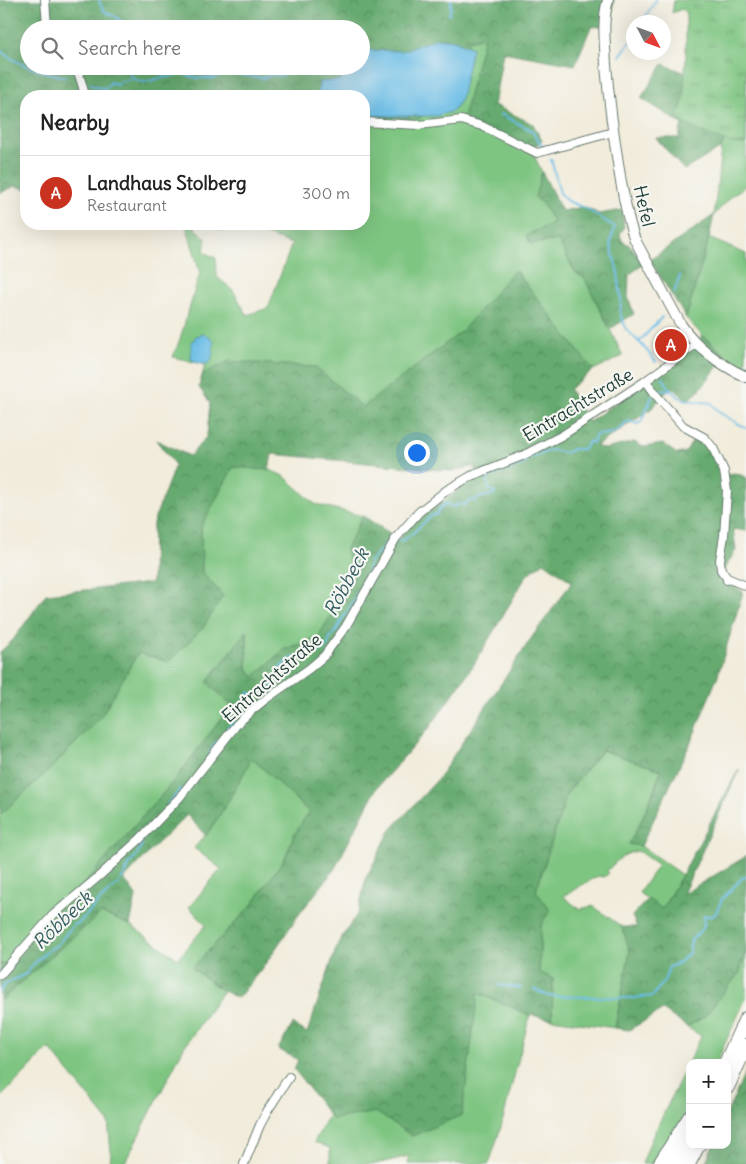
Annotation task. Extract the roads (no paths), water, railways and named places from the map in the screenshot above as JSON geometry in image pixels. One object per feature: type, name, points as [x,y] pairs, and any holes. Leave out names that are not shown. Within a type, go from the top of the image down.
[{"type":"highway","points":[[728,1059],[746,1019]]},
{"type":"highway","points":[[731,1079],[746,1046]]},
{"type":"highway","points":[[660,1164],[686,1123]]},
{"type":"highway","points":[[675,1164],[686,1143]]},
{"type":"highway","points":[[688,1164],[696,1149]]},
{"type":"highway","points":[[697,1164],[703,1149]]},
{"type":"main road","name":"Hefel","points":[[608,0],[604,21],[613,132],[626,211],[635,240],[681,325],[696,344],[723,365],[746,377]]},
{"type":"street","points":[[45,0],[47,20]]},
{"type":"street","points":[[79,75],[84,90]]},
{"type":"street","points":[[370,122],[419,125],[461,120],[482,126],[537,153],[613,132]]},
{"type":"street","name":"Eintrachtstraße","points":[[0,975],[53,914],[97,878],[153,826],[179,798],[238,724],[251,711],[324,656],[346,626],[396,538],[420,512],[447,490],[471,476],[522,456],[564,435],[664,369],[696,344]]},
{"type":"street","points":[[646,381],[683,426],[704,438],[713,448],[724,471],[727,491],[724,536],[720,560],[721,570],[727,579],[746,586]]},
{"type":"street","points":[[244,1164],[260,1125],[289,1077]]},
{"type":"water","points":[[438,38],[454,40],[472,48],[461,99],[453,111],[436,116],[370,116],[370,90],[318,90],[319,82],[341,80],[344,75],[370,75],[370,50],[402,51]]},
{"type":"water","points":[[204,334],[214,342],[211,360],[206,364],[198,363],[191,359],[191,344],[196,336]]},
{"type":"waterway","points":[[99,0],[106,12],[120,20]]},
{"type":"waterway","points":[[449,15],[451,0]]},
{"type":"waterway","points":[[646,15],[656,0]]},
{"type":"waterway","points":[[620,56],[626,47]]},
{"type":"waterway","points":[[0,50],[20,63]]},
{"type":"waterway","points":[[58,75],[65,77]]},
{"type":"waterway","points":[[91,84],[105,89],[111,82],[115,84],[133,78],[141,82],[147,82],[176,75]]},
{"type":"waterway","points":[[187,75],[197,78],[213,78],[220,75]]},
{"type":"waterway","points":[[240,75],[263,78],[271,75]]},
{"type":"waterway","points":[[271,75],[282,75]]},
{"type":"waterway","points":[[500,114],[531,130],[543,147]]},
{"type":"waterway","points":[[551,159],[560,193],[567,201],[585,208],[615,227],[610,242],[618,273],[621,300],[620,313],[625,328],[656,362]]},
{"type":"waterway","points":[[674,294],[680,275]]},
{"type":"waterway","points":[[639,342],[662,317]]},
{"type":"waterway","points":[[663,378],[677,396],[682,399],[711,403],[720,413],[746,428]]},
{"type":"waterway","name":"Röbbeck","points":[[659,392],[670,390]]},
{"type":"waterway","name":"Röbbeck","points":[[398,541],[406,538],[431,516],[437,514],[445,503],[455,507],[457,504],[464,505],[470,500],[476,501],[478,498],[495,494],[489,489],[487,480],[491,476],[524,464],[527,458],[552,450],[564,453],[574,449],[583,449],[590,441],[593,443],[597,434],[612,433],[623,427],[625,423],[631,421],[636,424],[641,422],[652,397]]},
{"type":"waterway","name":"Röbbeck","points":[[210,752],[240,713],[249,693],[255,695],[271,686],[280,667],[292,658],[299,658],[319,652],[328,645],[330,637],[337,630],[361,588],[365,576],[368,574],[372,559],[385,544],[391,541]]},
{"type":"waterway","name":"Röbbeck","points":[[168,804],[181,789]]},
{"type":"waterway","name":"Röbbeck","points":[[121,880],[142,844]]},
{"type":"waterway","points":[[534,989],[548,996],[634,998],[653,996],[665,979],[669,967],[679,963],[689,953],[691,940],[704,927],[704,916],[713,916],[722,899],[742,878],[746,877]]},
{"type":"waterway","name":"Röbbeck","points":[[0,992],[4,985],[27,973],[45,953],[58,944],[74,924],[78,924],[118,884]]},
{"type":"waterway","points":[[498,985],[521,988]]},
{"type":"place","name":"Landhaus Stolberg","points":[[671,345]]}]
